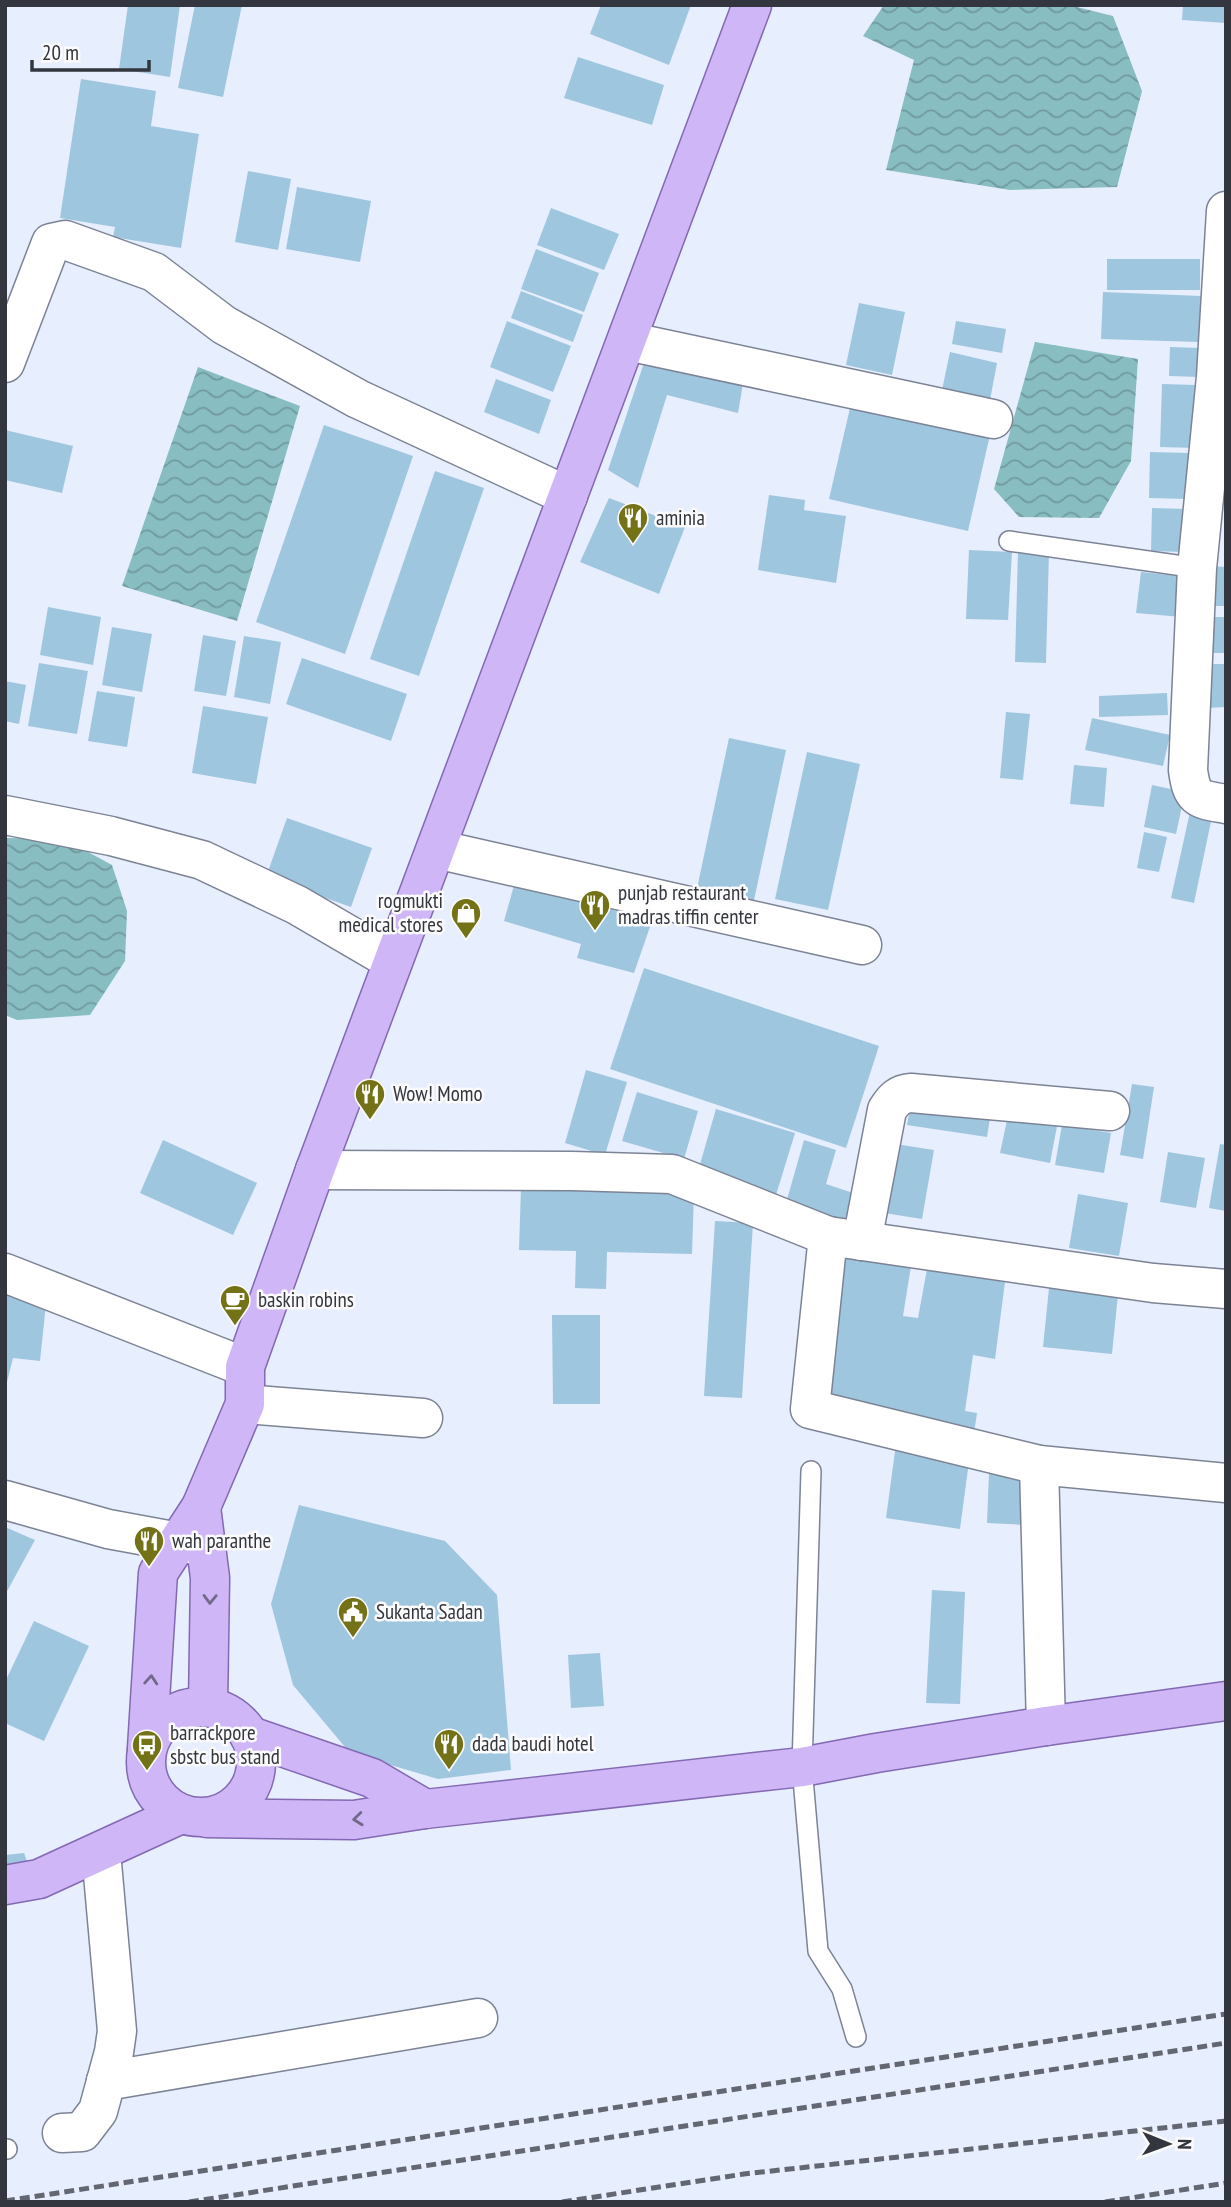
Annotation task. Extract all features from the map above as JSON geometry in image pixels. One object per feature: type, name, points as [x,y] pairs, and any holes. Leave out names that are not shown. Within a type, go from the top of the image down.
[{"type":"main road","points":[[752,5],[315,1170],[245,1385],[201,1507],[193,1544],[158,1573],[147,1775],[159,1799],[194,1816],[354,1820],[425,1809],[802,1767],[1046,1726],[1226,1701]]},
{"type":"main road","points":[[193,1544],[210,1578],[208,1706]]},
{"type":"main road","points":[[5,1885],[39,1879],[194,1816],[233,1808],[250,1788],[257,1762],[250,1736],[233,1716],[208,1706],[181,1709],[160,1725],[147,1748]]},
{"type":"main road","points":[[250,1736],[372,1778],[425,1809]]},
{"type":"street","points":[[1226,211],[1216,377],[1196,568],[1188,770],[1191,789],[1202,799],[1226,804]]},
{"type":"street","points":[[5,363],[51,243],[65,240],[154,272],[224,325],[358,399],[568,496]]},
{"type":"street","points":[[626,341],[993,419]]},
{"type":"street","points":[[5,815],[111,836],[202,860],[298,905],[393,961]]},
{"type":"street","points":[[436,849],[862,945]]},
{"type":"street","points":[[1110,1111],[911,1093],[902,1094],[893,1100],[887,1110],[845,1239],[810,1409],[1039,1465],[1226,1483]]},
{"type":"street","points":[[315,1170],[672,1174],[845,1239],[1153,1283],[1226,1289]]},
{"type":"street","points":[[5,1273],[245,1385],[423,1418]]},
{"type":"street","points":[[1039,1465],[1046,1726]]},
{"type":"street","points":[[5,1500],[108,1529],[193,1544]]},
{"type":"street","points":[[62,2133],[82,2132],[98,2111],[117,2031],[101,1852]]},
{"type":"street","points":[[106,2081],[478,2018]]},
{"type":"lane","points":[[1009,541],[1196,568]]},
{"type":"lane","points":[[811,1471],[802,1767],[818,1951],[842,1989],[856,2037]]},
{"type":"water","points":[[884,5],[1069,5],[1113,16],[1142,91],[1117,187],[1010,190],[886,170],[914,60],[863,36]]},
{"type":"water","points":[[1035,342],[1138,359],[1131,461],[1099,518],[1019,517],[994,489]]},
{"type":"water","points":[[198,367],[300,406],[237,621],[122,586]]},
{"type":"water","points":[[5,838],[64,839],[112,865],[127,911],[125,961],[90,1015],[17,1020],[5,1015]]},
{"type":"building","points":[[128,5],[180,5],[170,77],[119,69]]},
{"type":"building","points":[[195,5],[242,5],[223,97],[178,88]]},
{"type":"building","points":[[601,5],[691,5],[669,65],[590,34]]},
{"type":"building","points":[[1183,5],[1226,5],[1226,23],[1182,20]]},
{"type":"building","points":[[578,57],[664,85],[652,125],[564,98]]},
{"type":"building","points":[[81,79],[156,91],[151,126],[199,134],[181,248],[113,237],[115,227],[60,218]]},
{"type":"building","points":[[248,171],[291,179],[278,250],[235,242]]},
{"type":"building","points":[[297,187],[371,201],[360,262],[286,249]]},
{"type":"building","points":[[551,208],[619,234],[604,270],[537,245]]},
{"type":"building","points":[[536,249],[599,273],[584,312],[521,289]]},
{"type":"building","points":[[1107,259],[1200,259],[1200,290],[1107,290]]},
{"type":"building","points":[[521,291],[583,315],[573,342],[511,318]]},
{"type":"building","points":[[1103,292],[1201,296],[1199,342],[1101,339]]},
{"type":"building","points":[[859,303],[905,312],[892,375],[846,365]]},
{"type":"building","points":[[507,321],[571,346],[553,392],[490,367]]},
{"type":"building","points":[[956,321],[1006,329],[1002,353],[952,344]]},
{"type":"building","points":[[650,345],[746,366],[738,413],[667,395],[638,488],[608,470]]},
{"type":"building","points":[[1170,347],[1200,348],[1200,377],[1169,376]]},
{"type":"building","points":[[950,352],[997,363],[990,400],[942,390]]},
{"type":"building","points":[[496,379],[551,400],[539,434],[484,412]]},
{"type":"building","points":[[1162,384],[1196,385],[1195,448],[1160,447]]},
{"type":"building","points":[[853,395],[992,426],[968,531],[829,499]]},
{"type":"building","points":[[324,425],[413,456],[345,654],[256,622]]},
{"type":"building","points":[[5,430],[73,446],[62,493],[5,480]]},
{"type":"building","points":[[1226,442],[1226,505],[1220,505]]},
{"type":"building","points":[[1150,452],[1189,453],[1188,499],[1149,498]]},
{"type":"building","points":[[435,471],[484,488],[419,676],[370,659]]},
{"type":"building","points":[[769,495],[805,500],[804,510],[846,516],[836,583],[758,570]]},
{"type":"building","name":"aminia","points":[[609,498],[685,527],[659,594],[580,562]]},
{"type":"building","points":[[1152,508],[1187,509],[1185,552],[1151,551]]},
{"type":"building","points":[[969,550],[1012,552],[1008,620],[966,619]]},
{"type":"building","points":[[1018,551],[1049,552],[1046,663],[1015,662]]},
{"type":"building","points":[[1211,566],[1226,567],[1226,606],[1210,606]]},
{"type":"building","points":[[1141,572],[1187,577],[1182,617],[1136,613]]},
{"type":"building","points":[[48,607],[101,617],[93,665],[40,655]]},
{"type":"building","points":[[1207,617],[1226,617],[1226,653],[1206,653]]},
{"type":"building","points":[[112,627],[152,634],[142,692],[102,685]]},
{"type":"building","points":[[203,635],[236,641],[226,696],[194,691]]},
{"type":"building","points":[[244,636],[281,642],[270,704],[234,697]]},
{"type":"building","points":[[302,658],[407,694],[391,741],[286,704]]},
{"type":"building","points":[[39,663],[88,671],[77,734],[28,726]]},
{"type":"building","points":[[1206,664],[1226,664],[1226,707],[1206,708]]},
{"type":"building","points":[[5,681],[26,685],[19,724],[5,721]]},
{"type":"building","points":[[97,691],[135,697],[127,747],[88,741]]},
{"type":"building","points":[[1167,693],[1168,715],[1099,717],[1099,696]]},
{"type":"building","points":[[203,706],[268,717],[256,784],[192,773]]},
{"type":"building","points":[[1006,712],[1030,714],[1023,780],[1000,778]]},
{"type":"building","points":[[1092,718],[1170,735],[1163,766],[1085,750]]},
{"type":"building","points":[[729,738],[786,750],[753,905],[696,893]]},
{"type":"building","points":[[807,752],[860,764],[828,910],[775,899]]},
{"type":"building","points":[[1074,765],[1107,768],[1104,807],[1070,804]]},
{"type":"building","points":[[1152,785],[1185,792],[1176,834],[1144,827]]},
{"type":"building","points":[[1192,803],[1214,807],[1194,903],[1171,898]]},
{"type":"building","points":[[287,818],[372,848],[351,907],[266,877]]},
{"type":"building","points":[[1144,832],[1167,837],[1159,872],[1137,868]]},
{"type":"building","name":"punjab restaurant madras tiffin center","points":[[515,882],[652,921],[634,973],[577,958],[581,944],[504,921]]},
{"type":"building","points":[[644,968],[879,1046],[846,1148],[610,1069]]},
{"type":"building","points":[[586,1070],[627,1082],[605,1155],[565,1143]]},
{"type":"building","points":[[1132,1084],[1154,1087],[1143,1159],[1120,1155]]},
{"type":"building","points":[[637,1092],[698,1111],[684,1159],[622,1141]]},
{"type":"building","points":[[912,1098],[991,1112],[987,1137],[907,1125]]},
{"type":"building","points":[[716,1109],[795,1133],[776,1195],[698,1171]]},
{"type":"building","points":[[1009,1111],[1058,1121],[1050,1163],[1000,1153]]},
{"type":"building","points":[[1062,1125],[1111,1133],[1104,1173],[1055,1165]]},
{"type":"building","points":[[163,1140],[257,1183],[233,1235],[140,1193]]},
{"type":"building","points":[[804,1140],[836,1150],[826,1184],[856,1194],[848,1222],[786,1203]]},
{"type":"building","points":[[889,1143],[934,1150],[922,1219],[878,1212]]},
{"type":"building","points":[[1220,1144],[1226,1145],[1226,1211],[1209,1208]]},
{"type":"building","points":[[1168,1152],[1205,1158],[1196,1208],[1160,1202]]},
{"type":"building","points":[[521,1187],[694,1192],[692,1254],[607,1252],[606,1289],[575,1288],[576,1251],[519,1250]]},
{"type":"building","points":[[1078,1194],[1128,1203],[1119,1256],[1069,1248]]},
{"type":"building","points":[[715,1221],[753,1223],[742,1398],[704,1396]]},
{"type":"building","points":[[836,1253],[911,1266],[903,1316],[918,1318],[927,1269],[1005,1282],[995,1359],[973,1355],[965,1411],[977,1413],[974,1433],[822,1403]]},
{"type":"building","points":[[1050,1278],[1119,1284],[1112,1354],[1043,1347]]},
{"type":"building","points":[[5,1290],[46,1304],[40,1361],[13,1358],[6,1386]]},
{"type":"building","points":[[552,1315],[600,1315],[600,1404],[553,1404]]},
{"type":"building","points":[[896,1444],[970,1454],[960,1529],[886,1518]]},
{"type":"building","points":[[989,1473],[1031,1476],[1028,1525],[987,1523]]},
{"type":"building","points":[[299,1505],[445,1541],[497,1595],[511,1770],[438,1779],[350,1753],[293,1685],[271,1604]]},
{"type":"building","points":[[5,1527],[35,1540],[5,1595]]},
{"type":"building","points":[[932,1590],[965,1592],[960,1704],[926,1703]]},
{"type":"building","points":[[34,1621],[89,1646],[44,1741],[5,1723],[5,1682]]},
{"type":"building","points":[[600,1653],[604,1706],[571,1708],[568,1655]]},
{"type":"building","points":[[24,1853],[32,1876],[5,1881],[5,1855]]},
{"type":"railway","points":[[5,2201],[1226,2014]]},
{"type":"railway","points":[[189,2202],[1226,2043]]},
{"type":"railway","points":[[562,2202],[744,2174],[1226,2121]]},
{"type":"railway","points":[[1105,2202],[1226,2183]]},
{"type":"place","name":"aminia","points":[[633,545]]},
{"type":"place","name":"punjab restaurant madras tiffin center","points":[[595,932]]},
{"type":"place","name":"rogmukti medical stores","points":[[466,940]]},
{"type":"place","name":"Wow! Momo","points":[[370,1121]]},
{"type":"place","name":"baskin robins","points":[[235,1327]]},
{"type":"place","name":"wah paranthe","points":[[149,1568]]},
{"type":"place","name":"Sukanta Sadan","points":[[353,1639]]},
{"type":"place","name":"dada baudi hotel","points":[[449,1771]]},
{"type":"place","name":"barrackpore sbstc bus stand","points":[[147,1772]]}]
